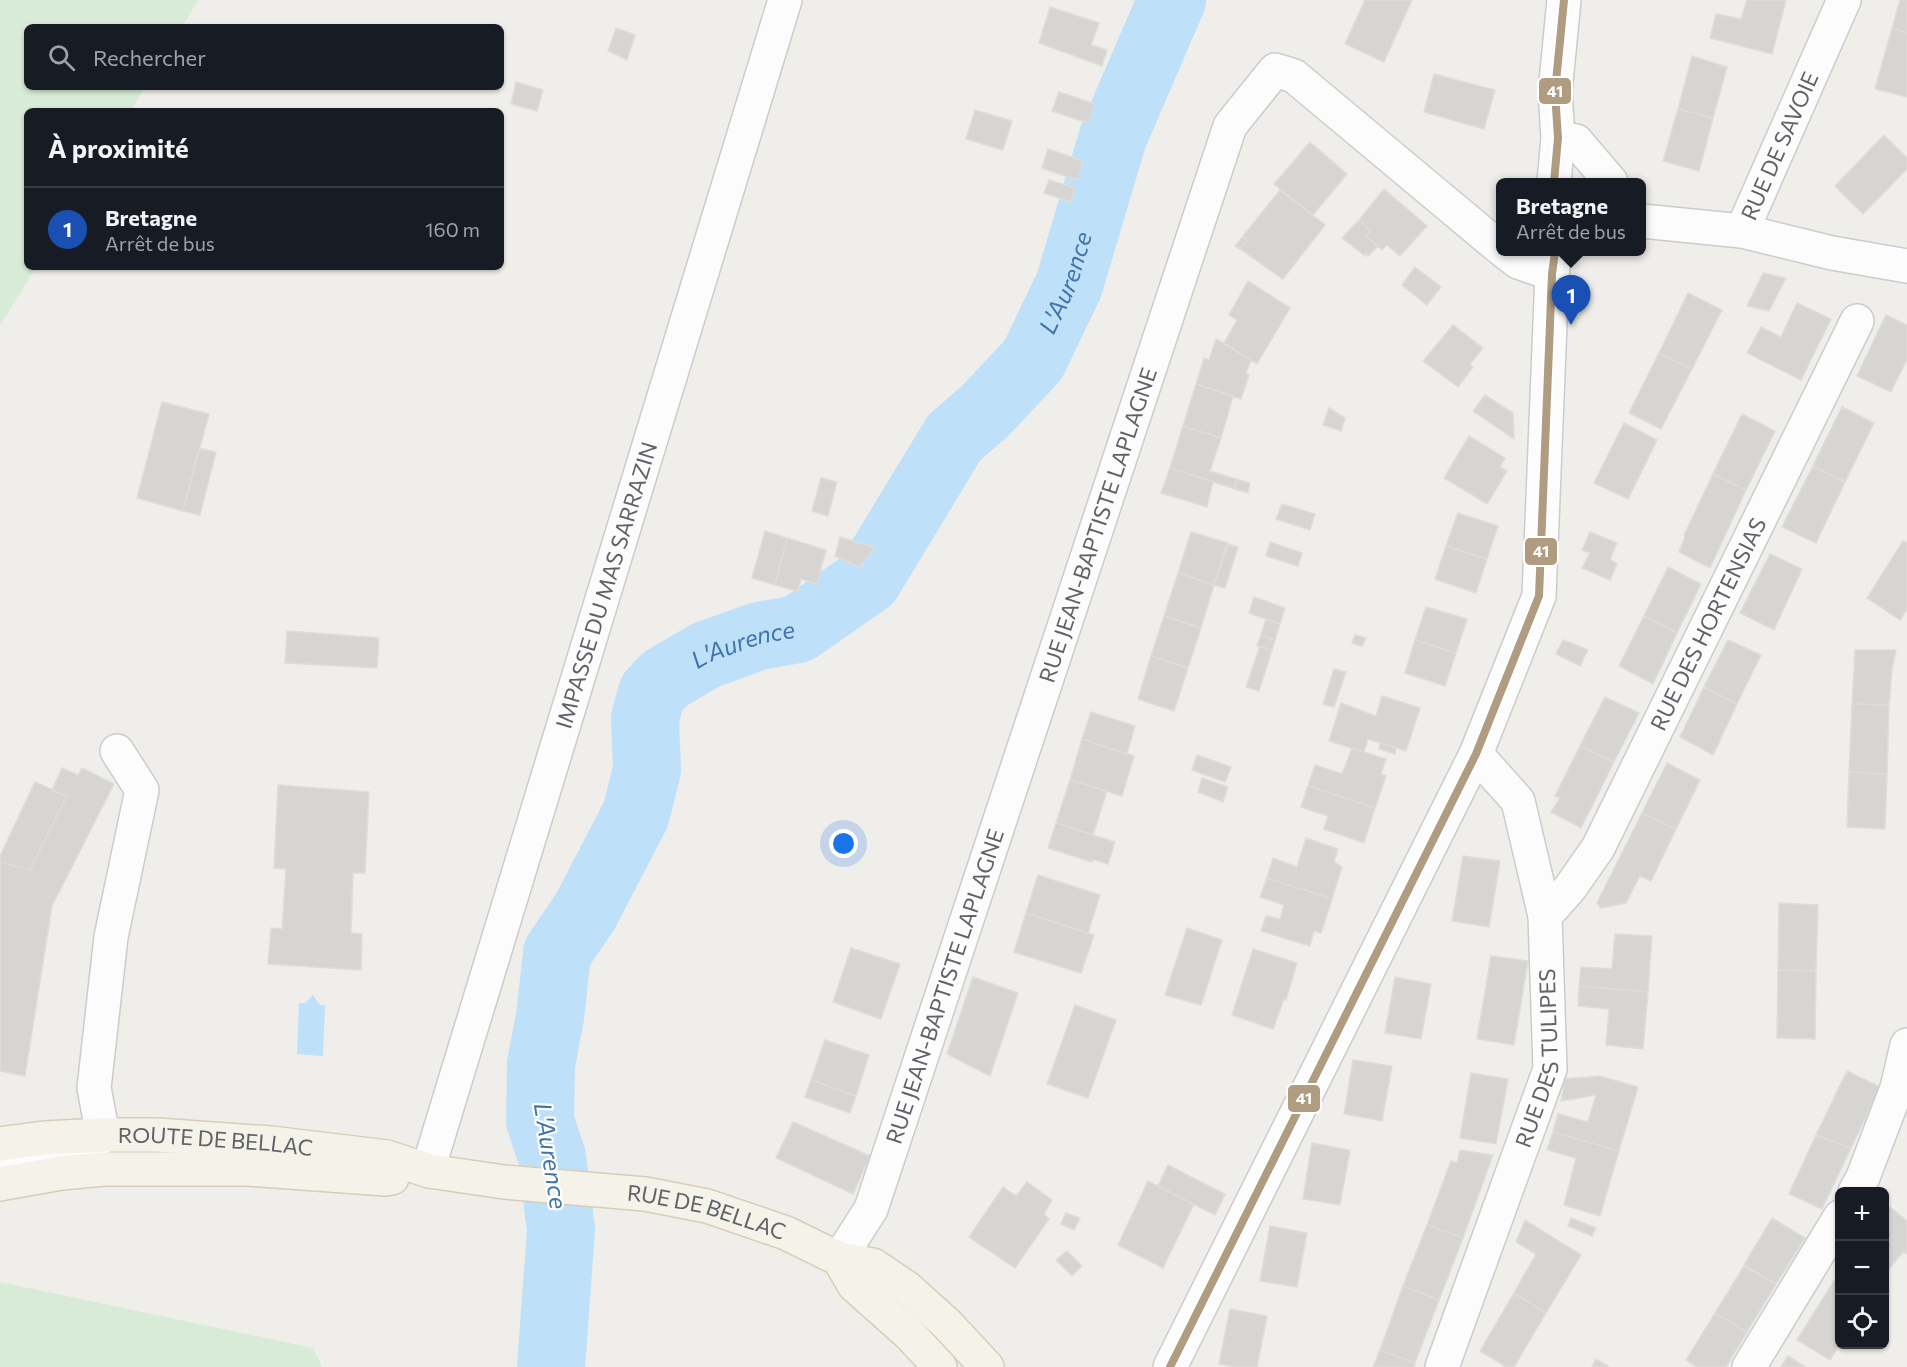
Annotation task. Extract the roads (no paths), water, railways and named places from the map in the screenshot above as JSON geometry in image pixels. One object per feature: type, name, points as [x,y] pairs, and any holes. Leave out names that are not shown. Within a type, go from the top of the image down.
[{"type":"main road","name":"ROUTE DE BELLAC","points":[[0,1144],[44,1138],[157,1135],[271,1143],[387,1157],[429,1171],[567,1189]]},
{"type":"main road","name":"ROUTE DE BELLAC","points":[[0,1184],[60,1173],[104,1169],[248,1169],[385,1179],[429,1171]]},
{"type":"main road","name":"RUE DE BELLAC","points":[[567,1189],[645,1194],[707,1206],[786,1233],[838,1259],[873,1265],[907,1288],[987,1367]]},
{"type":"main road","points":[[838,1259],[854,1285],[909,1334],[940,1367]]},
{"type":"street","name":"IMPASSE DU MAS SARRAZIN","points":[[429,1171],[785,0]]},
{"type":"street","points":[[1554,178],[1558,138],[1555,92],[1564,0]]},
{"type":"street","name":"RUE DE SAVOIE","points":[[1646,221],[1742,231],[1844,0]]},
{"type":"street","name":"RUE JEAN-BAPTISTE LAPLAGNE","points":[[838,1259],[871,1209],[1230,126],[1275,70],[1294,76],[1496,245]]},
{"type":"street","points":[[1558,138],[1576,141],[1607,178]]},
{"type":"street","points":[[1742,231],[1832,253],[1907,266]]},
{"type":"street","points":[[1170,1367],[1476,754],[1539,596],[1554,263],[1518,262],[1510,256]]},
{"type":"street","name":"RUE DES HORTENSIAS","points":[[1545,916],[1570,888],[1598,848],[1857,321]]},
{"type":"street","points":[[0,1169],[7,1161],[86,1152],[103,1136],[94,1088],[111,937],[142,790],[117,750]]},
{"type":"street","name":"RUE DES TULIPES","points":[[1442,1367],[1550,1069],[1545,916],[1518,801],[1476,754]]},
{"type":"street","points":[[1857,1187],[1897,1088],[1907,1045]]},
{"type":"street","points":[[1749,1367],[1835,1224]]},
{"type":"water","points":[[1154,0],[1172,0],[1113,137],[1069,285],[1033,360],[985,411],[954,438],[868,580],[798,629],[759,636],[706,655],[665,679],[652,693],[645,718],[647,770],[636,814],[585,912],[557,953],[550,1017],[541,1064],[540,1121],[552,1157],[526,1156],[521,1083],[528,1010],[540,985],[551,935],[595,863],[627,790],[631,772],[631,721],[638,689],[657,653],[674,644],[791,618],[859,575],[892,525],[916,473],[934,442],[1019,361],[1043,317],[1096,128]]},
{"type":"water","points":[[313,995],[320,1005],[325,1005],[323,1056],[297,1054],[299,1003],[305,1003]]},
{"type":"water","points":[[540,1223],[560,1225],[561,1230],[551,1367],[532,1367],[539,1297]]},
{"type":"waterway","name":"L'Aurence","points":[[551,1367],[561,1230],[552,1157],[540,1121],[541,1064],[550,1017],[557,953],[585,912],[636,814],[647,770],[645,718],[652,693],[665,679],[706,655],[759,636],[798,629],[868,580],[954,438],[985,411],[1033,360],[1069,285],[1113,137],[1172,0]]},
{"type":"place","name":"Bretagne","points":[[1571,325]]}]
